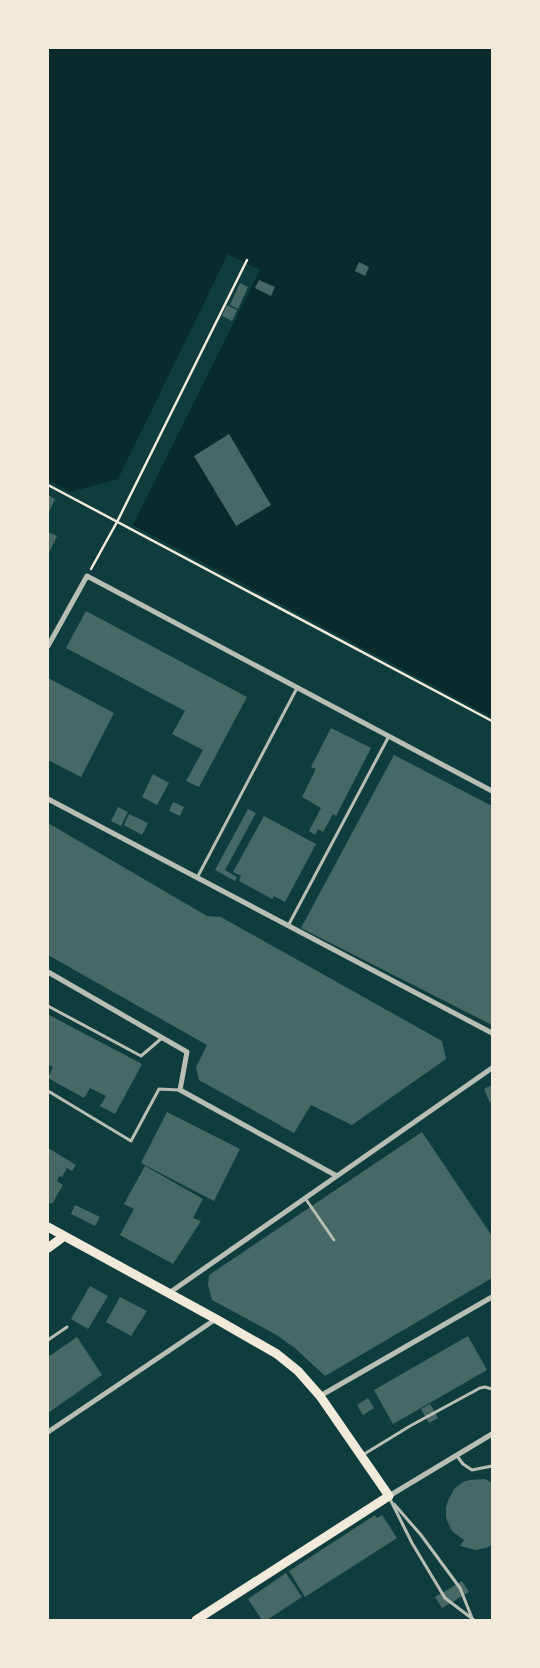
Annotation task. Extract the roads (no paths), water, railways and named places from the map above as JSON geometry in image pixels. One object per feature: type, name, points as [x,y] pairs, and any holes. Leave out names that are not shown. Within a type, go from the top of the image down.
[{"type":"main road","points":[[48,1227],[63,1237],[216,1319],[276,1354],[298,1371],[320,1396],[390,1498],[196,1620]]},
{"type":"main road","points":[[48,1248],[63,1237]]},
{"type":"street","points":[[48,646],[87,576],[492,791]]},
{"type":"street","points":[[48,799],[492,1033]]},
{"type":"street","points":[[48,972],[187,1052],[180,1090],[337,1176]]},
{"type":"street","points":[[169,1293],[492,1068]]},
{"type":"street","points":[[320,1396],[492,1296]]},
{"type":"street","points":[[48,1432],[216,1319]]},
{"type":"street","points":[[390,1498],[492,1434]]},
{"type":"lane","points":[[196,878],[297,688]]},
{"type":"lane","points":[[288,927],[389,736]]},
{"type":"lane","points":[[48,1006],[140,1056],[162,1037]]},
{"type":"lane","points":[[48,1091],[131,1141],[159,1089],[180,1090]]},
{"type":"lane","points":[[305,1198],[334,1240]]},
{"type":"lane","points":[[48,1340],[67,1327]]},
{"type":"lane","points":[[361,1456],[410,1426],[473,1392],[485,1387],[492,1389]]},
{"type":"lane","points":[[457,1456],[463,1464],[472,1470],[492,1466]]},
{"type":"lane","points":[[390,1498],[412,1542],[445,1598],[474,1619]]},
{"type":"lane","points":[[390,1498],[421,1535],[460,1588],[474,1619]]},
{"type":"water","points":[[48,48],[492,48],[492,717],[133,525],[260,270],[228,254],[118,479],[70,492],[48,480]]}]
